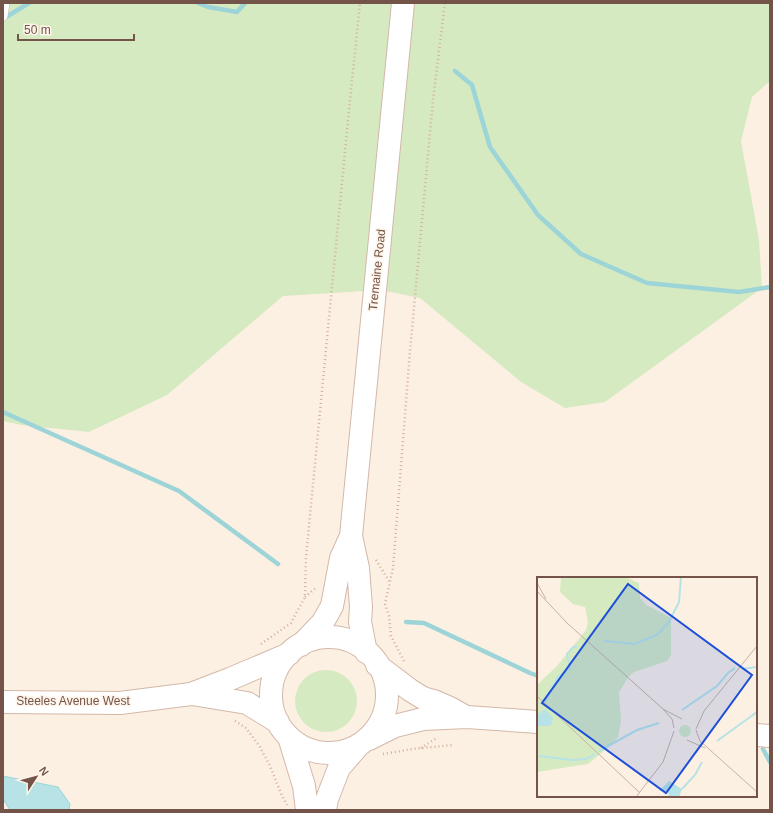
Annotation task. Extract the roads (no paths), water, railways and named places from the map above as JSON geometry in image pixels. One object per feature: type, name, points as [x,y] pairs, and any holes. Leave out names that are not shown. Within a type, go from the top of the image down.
[{"type":"main road","name":"Tremaine Road","points":[[371,658],[360,622],[361,607],[358,568],[351,536],[403,3]]},
{"type":"main road","name":"Tremaine Road","points":[[295,650],[323,622],[332,606],[341,558],[351,536]]},
{"type":"main road","points":[[371,658],[384,678],[387,701],[380,723],[368,746],[323,754],[301,747],[284,729],[273,712],[270,690],[277,668],[295,650],[311,640],[334,637],[356,644],[410,690],[423,698],[434,700],[467,717]]},
{"type":"main road","name":"Steeles Avenue West","points":[[3,702],[120,703],[191,694],[295,650]]},
{"type":"main road","name":"Steeles Avenue West","points":[[191,694],[247,703],[284,729]]},
{"type":"main road","points":[[325,810],[327,799],[339,768],[395,726],[423,719],[467,717],[537,722]]},
{"type":"main road","points":[[284,729],[304,786],[307,810]]},
{"type":"main road","points":[[757,735],[770,736]]},
{"type":"lane","points":[[3,16],[5,3]]},
{"type":"water","points":[[3,776],[58,787],[70,804],[69,810],[10,810],[3,799]]},
{"type":"waterway","points":[[3,19],[29,3]]},
{"type":"waterway","points":[[198,3],[208,7],[237,12],[245,3]]},
{"type":"waterway","points":[[455,71],[472,85],[490,147],[538,215],[581,254],[647,283],[739,292],[770,287]]},
{"type":"waterway","points":[[3,412],[179,491],[278,564]]},
{"type":"waterway","points":[[406,622],[424,623],[537,676]]},
{"type":"waterway","points":[[763,749],[770,762]]}]
